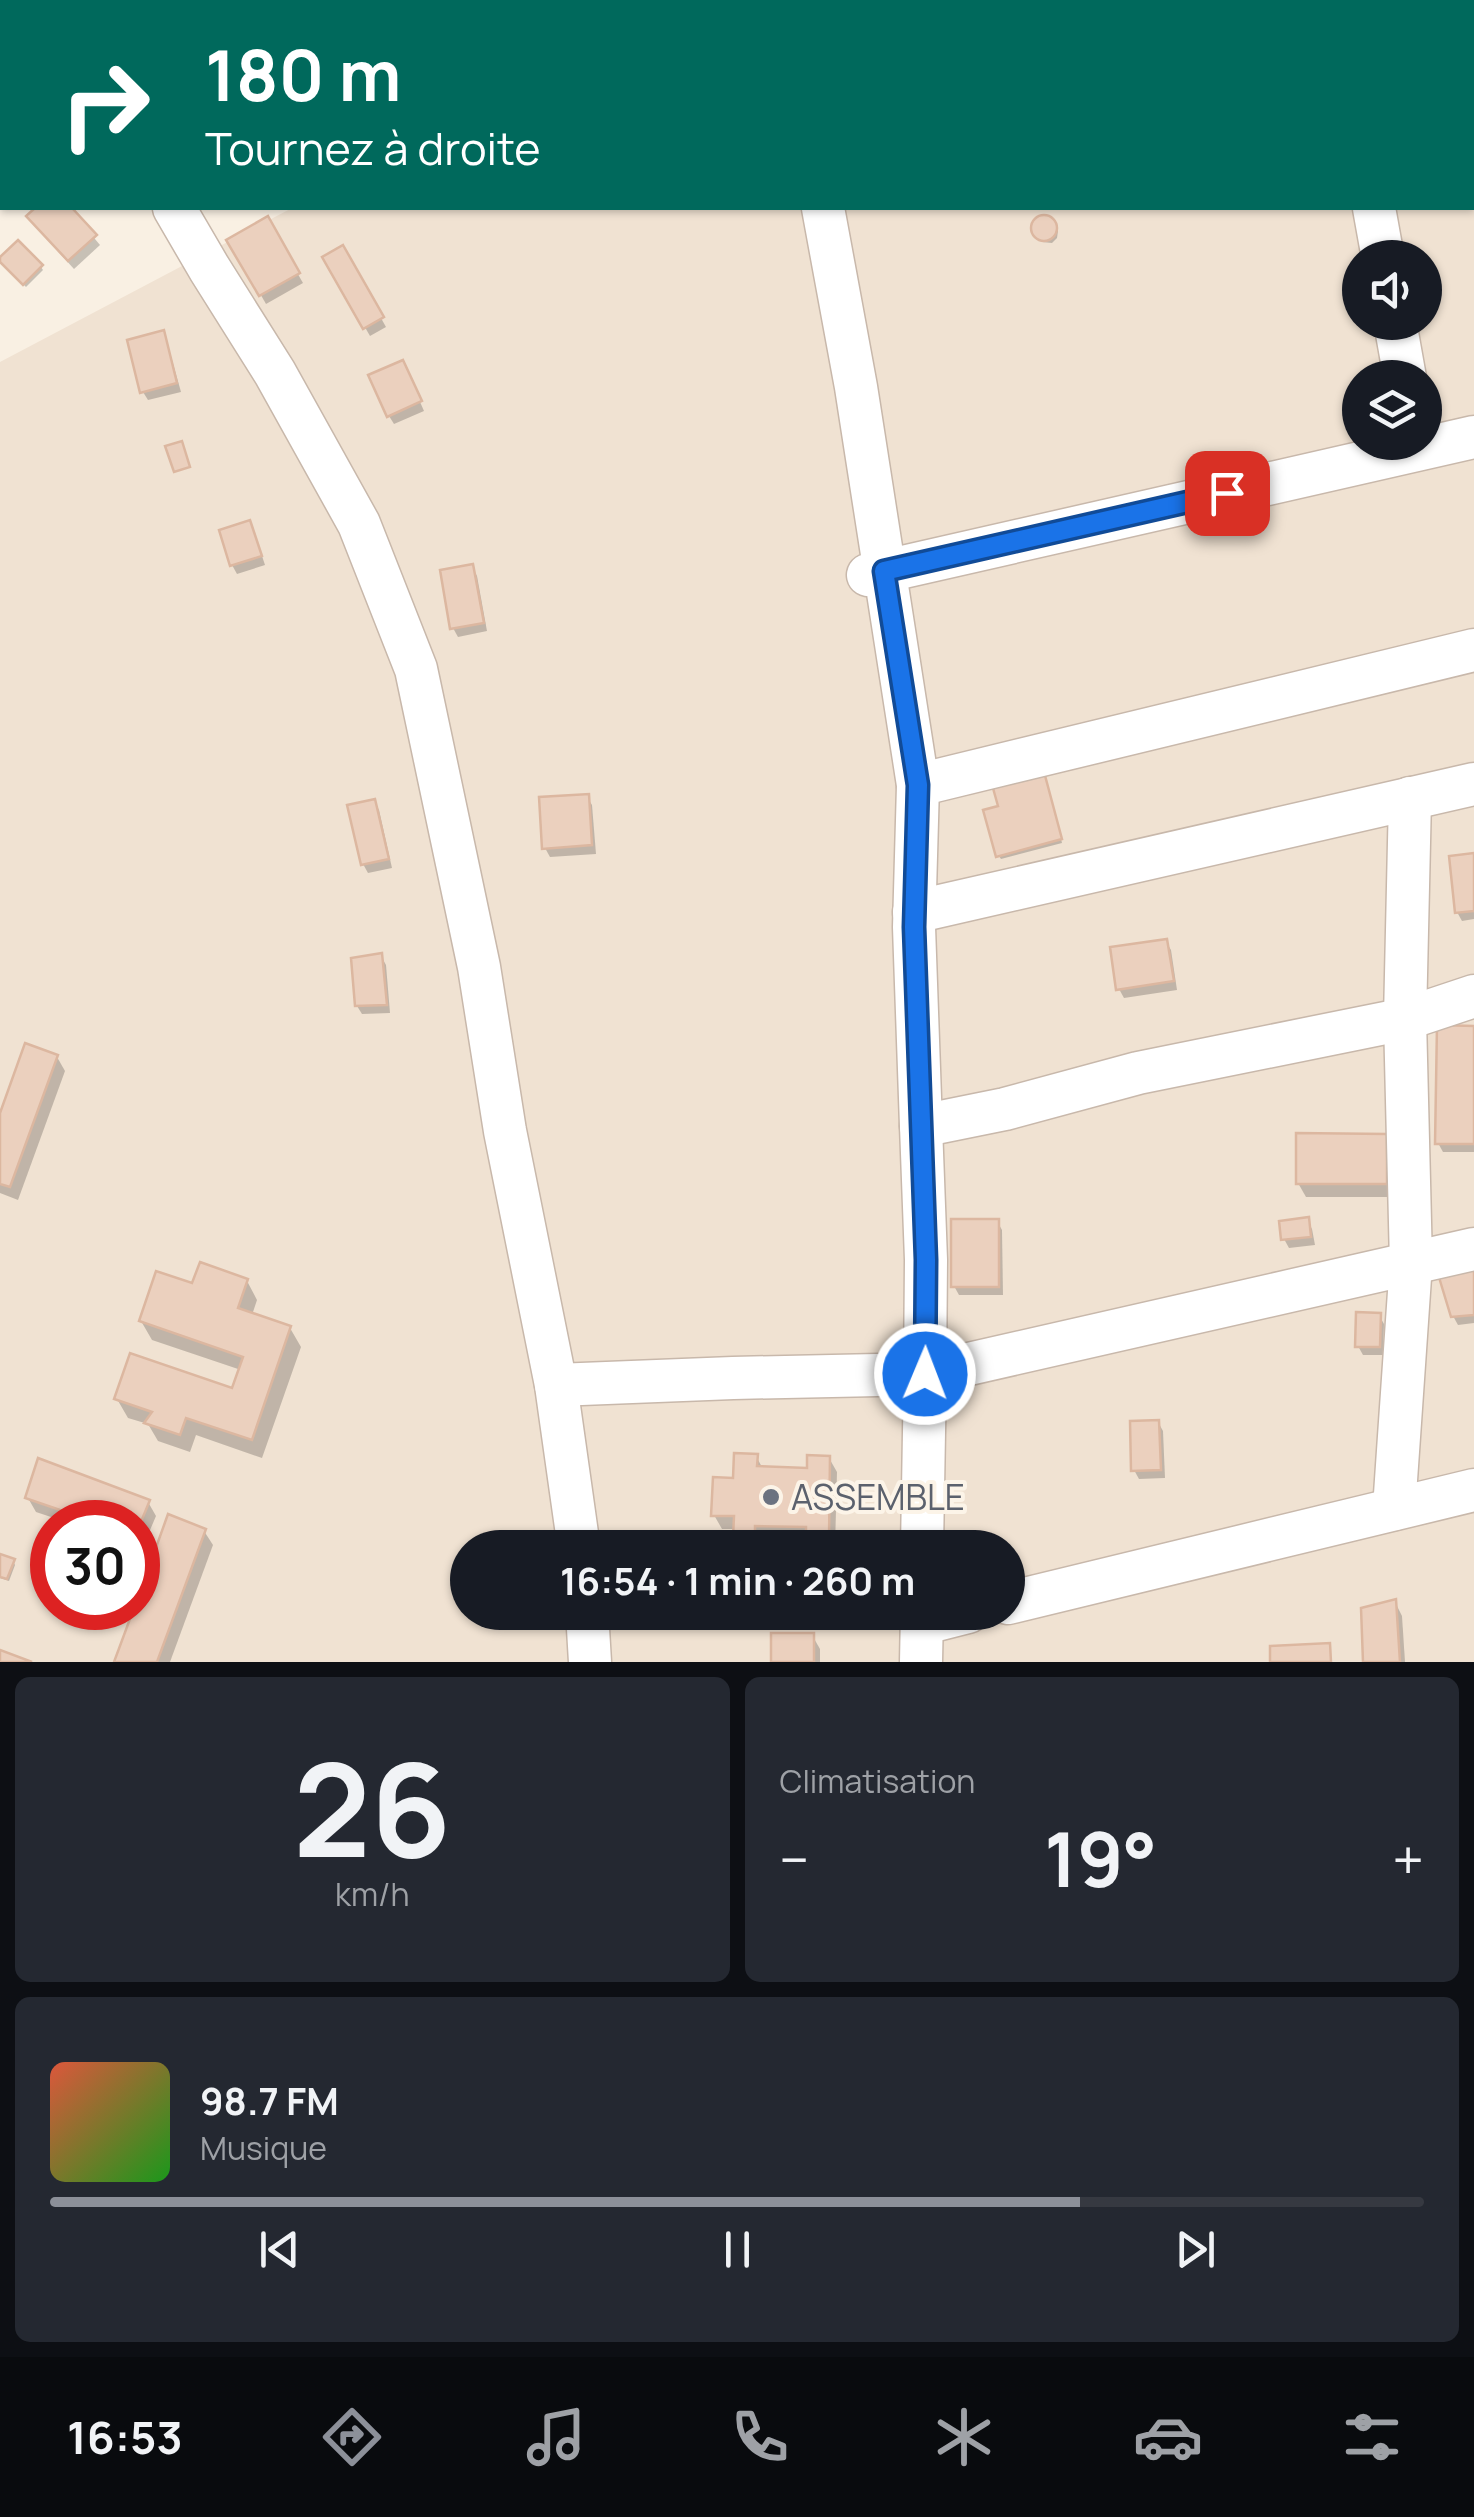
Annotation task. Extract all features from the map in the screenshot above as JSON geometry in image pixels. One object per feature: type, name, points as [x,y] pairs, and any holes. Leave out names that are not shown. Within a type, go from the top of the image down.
[{"type":"street","points":[[175,210],[275,374],[359,524],[416,669],[479,967],[504,1131],[556,1385],[577,1530]]},
{"type":"street","points":[[823,210],[856,388],[876,573],[918,785],[914,912],[926,1260],[922,1530]]},
{"type":"street","points":[[1374,210],[1380,240]]},
{"type":"street","points":[[1442,442],[1474,437]]},
{"type":"street","points":[[876,573],[1357,460]]},
{"type":"street","points":[[918,785],[1474,650]]},
{"type":"street","points":[[914,912],[1474,784]]},
{"type":"street","points":[[1394,1509],[1411,1263],[1405,1019],[1410,798]]},
{"type":"street","points":[[922,1126],[1138,1073],[1405,1019],[1474,996]]},
{"type":"street","points":[[556,1385],[925,1374],[1474,1249]]},
{"type":"street","points":[[1025,1599],[1474,1490]]},
{"type":"street","points":[[588,1630],[590,1662]]},
{"type":"shaded area","points":[[288,210],[1474,210],[1474,1662],[0,1662],[0,362]]},
{"type":"building","points":[[33,210],[74,210],[97,235],[68,261],[26,216]]},
{"type":"building","points":[[1044,215],[1053,219],[1057,228],[1053,237],[1044,241],[1035,237],[1031,228],[1035,219]]},
{"type":"building","points":[[268,216],[300,273],[259,296],[226,240]]},
{"type":"building","points":[[18,240],[43,265],[23,285],[0,262],[0,257]]},
{"type":"building","points":[[343,245],[384,317],[363,329],[322,257]]},
{"type":"building","points":[[164,330],[177,383],[140,393],[127,340]]},
{"type":"building","points":[[403,360],[422,401],[387,417],[368,375]]},
{"type":"building","points":[[182,441],[190,467],[174,472],[165,446]]},
{"type":"building","points":[[250,520],[262,556],[230,566],[219,530]]},
{"type":"building","points":[[473,564],[484,623],[450,629],[440,570]]},
{"type":"building","points":[[1043,768],[1062,839],[996,857],[983,810],[998,806],[991,781]]},
{"type":"building","points":[[589,794],[592,845],[542,849],[539,797]]},
{"type":"building","points":[[375,799],[389,859],[361,865],[347,805]]},
{"type":"building","points":[[1474,853],[1474,911],[1455,913],[1449,856]]},
{"type":"building","points":[[1167,939],[1174,981],[1116,990],[1110,947]]},
{"type":"building","points":[[382,953],[387,1005],[355,1006],[351,958]]},
{"type":"building","points":[[1437,1025],[1474,1026],[1474,1144],[1435,1144]]},
{"type":"building","points":[[25,1043],[58,1055],[10,1187],[0,1184],[0,1113]]},
{"type":"building","points":[[1296,1133],[1387,1134],[1387,1184],[1296,1184]]},
{"type":"building","points":[[1309,1217],[1311,1237],[1281,1240],[1279,1221]]},
{"type":"building","points":[[951,1219],[999,1219],[999,1287],[951,1287]]},
{"type":"building","points":[[200,1262],[248,1279],[238,1308],[291,1326],[252,1440],[186,1418],[180,1435],[144,1423],[152,1412],[114,1399],[130,1353],[232,1388],[243,1357],[139,1321],[156,1271],[192,1283]]},
{"type":"building","points":[[1474,1265],[1474,1315],[1451,1317],[1438,1274]]},
{"type":"building","points":[[1356,1312],[1381,1313],[1380,1347],[1355,1347]]},
{"type":"building","points":[[1159,1420],[1161,1470],[1131,1471],[1130,1421]]},
{"type":"building","name":"ASSEMBLE","points":[[734,1453],[758,1454],[757,1466],[807,1468],[807,1455],[830,1456],[829,1530],[755,1526],[755,1530],[733,1530],[734,1516],[711,1516],[713,1477],[733,1478]]},
{"type":"building","points":[[38,1458],[150,1500],[31,1500],[25,1498]]},
{"type":"building","points":[[168,1514],[206,1529],[157,1662],[114,1662],[126,1630],[160,1630],[160,1536]]},
{"type":"building","points":[[0,1554],[15,1559],[7,1579],[0,1577]]},
{"type":"building","points":[[1396,1599],[1400,1662],[1363,1662],[1361,1608]]},
{"type":"building","points":[[771,1633],[814,1633],[814,1662],[771,1662]]},
{"type":"building","points":[[1330,1643],[1331,1662],[1270,1662],[1270,1646]]},
{"type":"building","points":[[0,1650],[32,1662],[0,1662]]},
{"type":"place","name":"ASSEMBLE","points":[[771,1497]]},
{"type":"route","points":[[925,1374],[926,1260],[914,927],[918,785],[884,571],[1227,493]]}]
